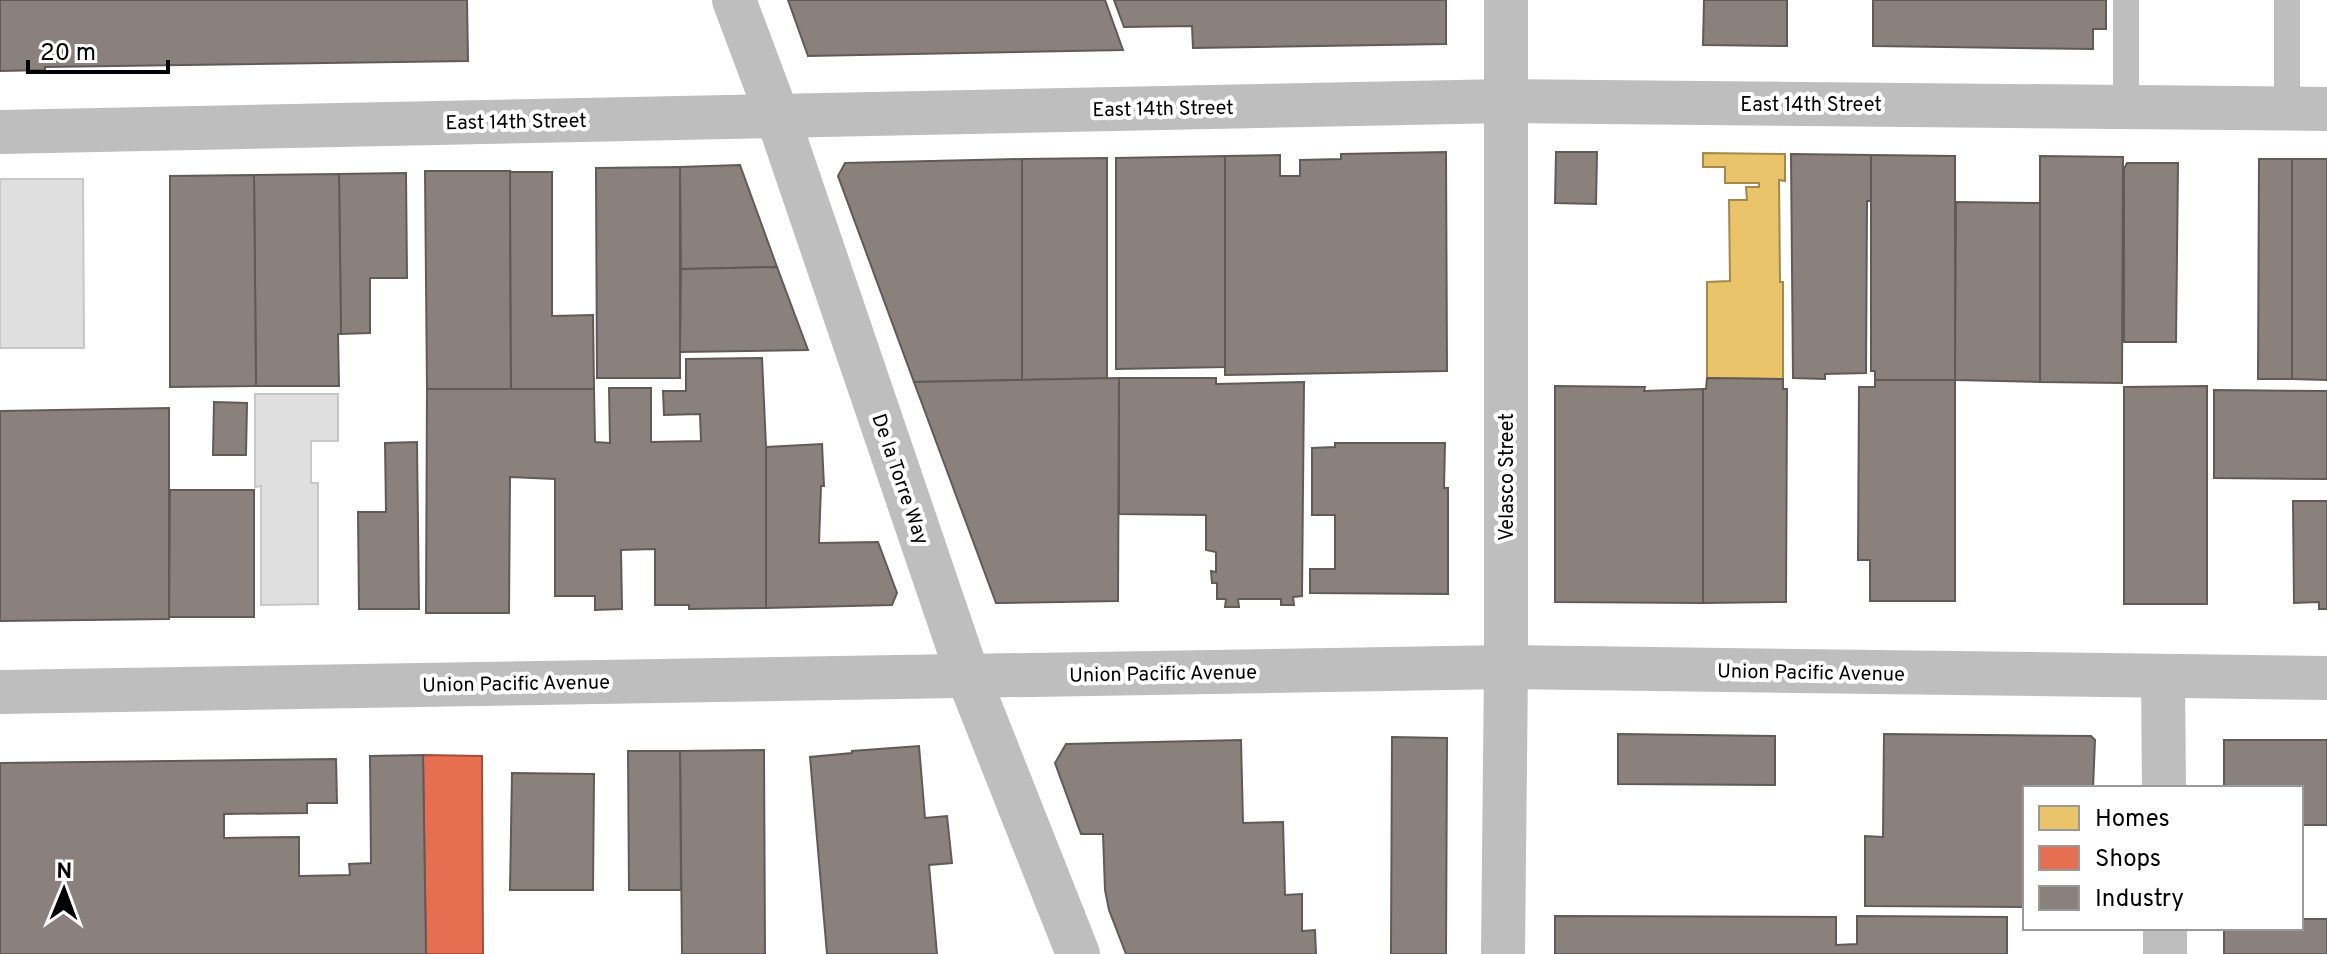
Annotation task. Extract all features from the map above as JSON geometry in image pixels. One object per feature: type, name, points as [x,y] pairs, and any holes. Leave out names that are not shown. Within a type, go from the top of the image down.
[{"type":"street","name":"De la Torre Way","points":[[734,0],[777,115],[968,676],[1078,954]]},
{"type":"street","name":"Velasco Street","points":[[1503,954],[1506,0]]},
{"type":"street","name":"East 14th Street","points":[[0,132],[1506,101],[2307,109]]},
{"type":"street","name":"Union Pacific Avenue","points":[[0,692],[1506,667],[2327,678]]},
{"type":"street","points":[[2163,677],[2164,786]]},
{"type":"street","points":[[2165,930],[2165,954]]},
{"type":"lane","points":[[2126,0],[2126,107]]},
{"type":"lane","points":[[2287,0],[2307,109]]},
{"type":"building: Homes","points":[[1703,153],[1785,154],[1785,181],[1779,180],[1783,379],[1707,378],[1707,282],[1730,281],[1729,200],[1747,200],[1746,187],[1759,187],[1759,183],[1725,183],[1725,167],[1703,167]]},
{"type":"building: Shops","points":[[423,755],[482,756],[483,954],[426,954]]},
{"type":"building: Industry","points":[[0,0],[467,0],[468,61],[45,67],[45,70],[0,71]]},
{"type":"building: Industry","points":[[788,0],[1105,0],[1123,50],[808,56]]},
{"type":"building: Industry","points":[[1114,0],[1446,0],[1446,44],[1193,48],[1192,26],[1124,27]]},
{"type":"building: Industry","points":[[1704,0],[1787,0],[1787,46],[1703,45]]},
{"type":"building: Industry","points":[[1873,0],[2106,0],[2106,29],[2093,29],[2093,49],[1873,46]]},
{"type":"building: Industry","points":[[1446,152],[1447,371],[1225,375],[1225,156],[1280,155],[1280,176],[1300,176],[1300,160],[1341,159],[1341,154]]},
{"type":"building: Industry","points":[[1556,152],[1597,152],[1596,204],[1555,203]]},
{"type":"building: Industry","points":[[1791,154],[1871,155],[1871,201],[1867,201],[1866,373],[1825,374],[1825,379],[1793,378]]},
{"type":"building: Industry","points":[[1871,155],[1955,156],[1955,380],[1875,380],[1875,371],[1871,371]]},
{"type":"building: Industry","points":[[1225,156],[1225,367],[1116,369],[1116,158]]},
{"type":"building: Industry","points":[[2040,156],[2123,157],[2122,383],[2040,382]]},
{"type":"building: Industry","points":[[1107,158],[1107,378],[1022,380],[1022,159]]},
{"type":"building: Industry","points":[[1022,159],[1022,380],[914,382],[838,176],[845,163]]},
{"type":"building: Industry","points":[[2259,159],[2292,159],[2292,379],[2258,379]]},
{"type":"building: Industry","points":[[2292,159],[2327,159],[2327,380],[2292,379]]},
{"type":"building: Industry","points":[[2127,163],[2178,163],[2176,342],[2124,342],[2124,169]]},
{"type":"building: Industry","points":[[740,165],[777,267],[681,269],[680,167]]},
{"type":"building: Industry","points":[[680,167],[680,378],[597,378],[596,168]]},
{"type":"building: Industry","points":[[425,171],[510,171],[511,389],[427,389]]},
{"type":"building: Industry","points":[[510,172],[552,172],[552,316],[593,315],[594,389],[511,389]]},
{"type":"building: Industry","points":[[406,173],[407,278],[370,278],[370,333],[341,334],[339,174]]},
{"type":"building: Industry","points":[[339,174],[339,386],[256,386],[254,175]]},
{"type":"building: Industry","points":[[254,175],[256,386],[170,387],[170,176]]},
{"type":"building: Industry","points":[[1956,202],[2040,203],[2040,382],[1955,380]]},
{"type":"building: Industry","points":[[777,267],[808,350],[680,352],[681,269]]},
{"type":"building: Industry","points":[[762,358],[766,447],[766,608],[689,609],[689,605],[655,605],[655,549],[621,550],[622,609],[595,610],[595,596],[555,596],[555,479],[510,477],[509,613],[426,613],[427,389],[594,389],[595,442],[610,443],[609,388],[651,388],[651,442],[701,441],[700,414],[664,415],[663,391],[686,391],[686,359]]},
{"type":"building: Industry","points":[[1119,378],[1216,378],[1216,384],[1304,382],[1302,596],[1293,597],[1294,605],[1281,605],[1281,599],[1238,599],[1239,607],[1225,607],[1226,599],[1217,599],[1217,583],[1212,583],[1211,571],[1216,572],[1216,552],[1206,550],[1206,515],[1119,514]]},
{"type":"building: Industry","points":[[1119,378],[1118,601],[996,603],[914,382]]},
{"type":"building: Industry","points":[[1707,378],[1783,379],[1783,389],[1787,389],[1786,602],[1703,603],[1703,389],[1706,389]]},
{"type":"building: Industry","points":[[1875,380],[1955,380],[1955,601],[1870,601],[1870,560],[1858,560],[1859,387],[1875,387]]},
{"type":"building: Industry","points":[[1555,386],[1645,387],[1644,391],[1703,389],[1703,603],[1555,602]]},
{"type":"building: Industry","points":[[2207,386],[2207,604],[2124,604],[2124,387]]},
{"type":"building: Industry","points":[[2214,390],[2327,391],[2327,479],[2214,478]]},
{"type":"building: Industry","points":[[214,402],[247,403],[246,455],[213,455]]},
{"type":"building: Industry","points":[[169,408],[169,619],[0,621],[0,411]]},
{"type":"building: Industry","points":[[417,442],[419,609],[359,609],[358,512],[386,512],[385,443]]},
{"type":"building: Industry","points":[[1335,443],[1445,443],[1448,594],[1310,593],[1310,569],[1335,569],[1335,515],[1312,515],[1312,448],[1335,447]]},
{"type":"building: Industry","points":[[822,444],[824,486],[821,486],[819,543],[878,542],[897,593],[892,605],[766,608],[766,447]]},
{"type":"building: Industry","points":[[170,490],[254,490],[254,617],[169,617]]},
{"type":"building: Industry","points":[[2293,501],[2327,501],[2327,609],[2319,609],[2319,602],[2294,603]]},
{"type":"building: Industry","points":[[1618,734],[1775,736],[1775,785],[1618,784]]},
{"type":"building: Industry","points":[[1884,734],[2091,736],[2095,740],[2093,786],[2023,786],[2023,907],[1865,906],[1865,836],[1883,837]]},
{"type":"building: Industry","points":[[1392,737],[1447,738],[1446,954],[1391,954]]},
{"type":"building: Industry","points":[[1241,740],[1243,823],[1283,822],[1285,895],[1302,894],[1302,931],[1315,930],[1316,954],[1126,954],[1109,910],[1105,890],[1103,834],[1081,834],[1055,763],[1066,744]]},
{"type":"building: Industry","points":[[2224,740],[2327,740],[2327,825],[2303,825],[2303,786],[2224,786]]},
{"type":"building: Industry","points":[[919,746],[925,818],[947,816],[952,863],[929,865],[937,954],[827,954],[810,757]]},
{"type":"building: Industry","points":[[764,750],[765,954],[682,954],[680,751]]},
{"type":"building: Industry","points":[[628,751],[680,751],[681,890],[629,890]]},
{"type":"building: Industry","points":[[423,755],[426,954],[0,954],[0,763],[336,759],[337,803],[307,803],[307,813],[224,814],[224,838],[299,837],[299,876],[350,875],[349,864],[371,863],[370,756]]},
{"type":"building: Industry","points":[[512,773],[594,774],[593,890],[510,890]]},
{"type":"building: Industry","points":[[1555,916],[1836,917],[1836,945],[1857,944],[1857,916],[2007,917],[2007,954],[1555,954]]},
{"type":"building: Industry","points":[[2303,919],[2327,919],[2327,954],[2224,954],[2224,930],[2303,930]]},
{"type":"building: Other","points":[[0,179],[83,179],[84,348],[0,348]]},
{"type":"building: Other","points":[[255,394],[338,394],[338,441],[311,441],[311,483],[318,483],[318,604],[261,605],[261,486],[255,487]]}]
